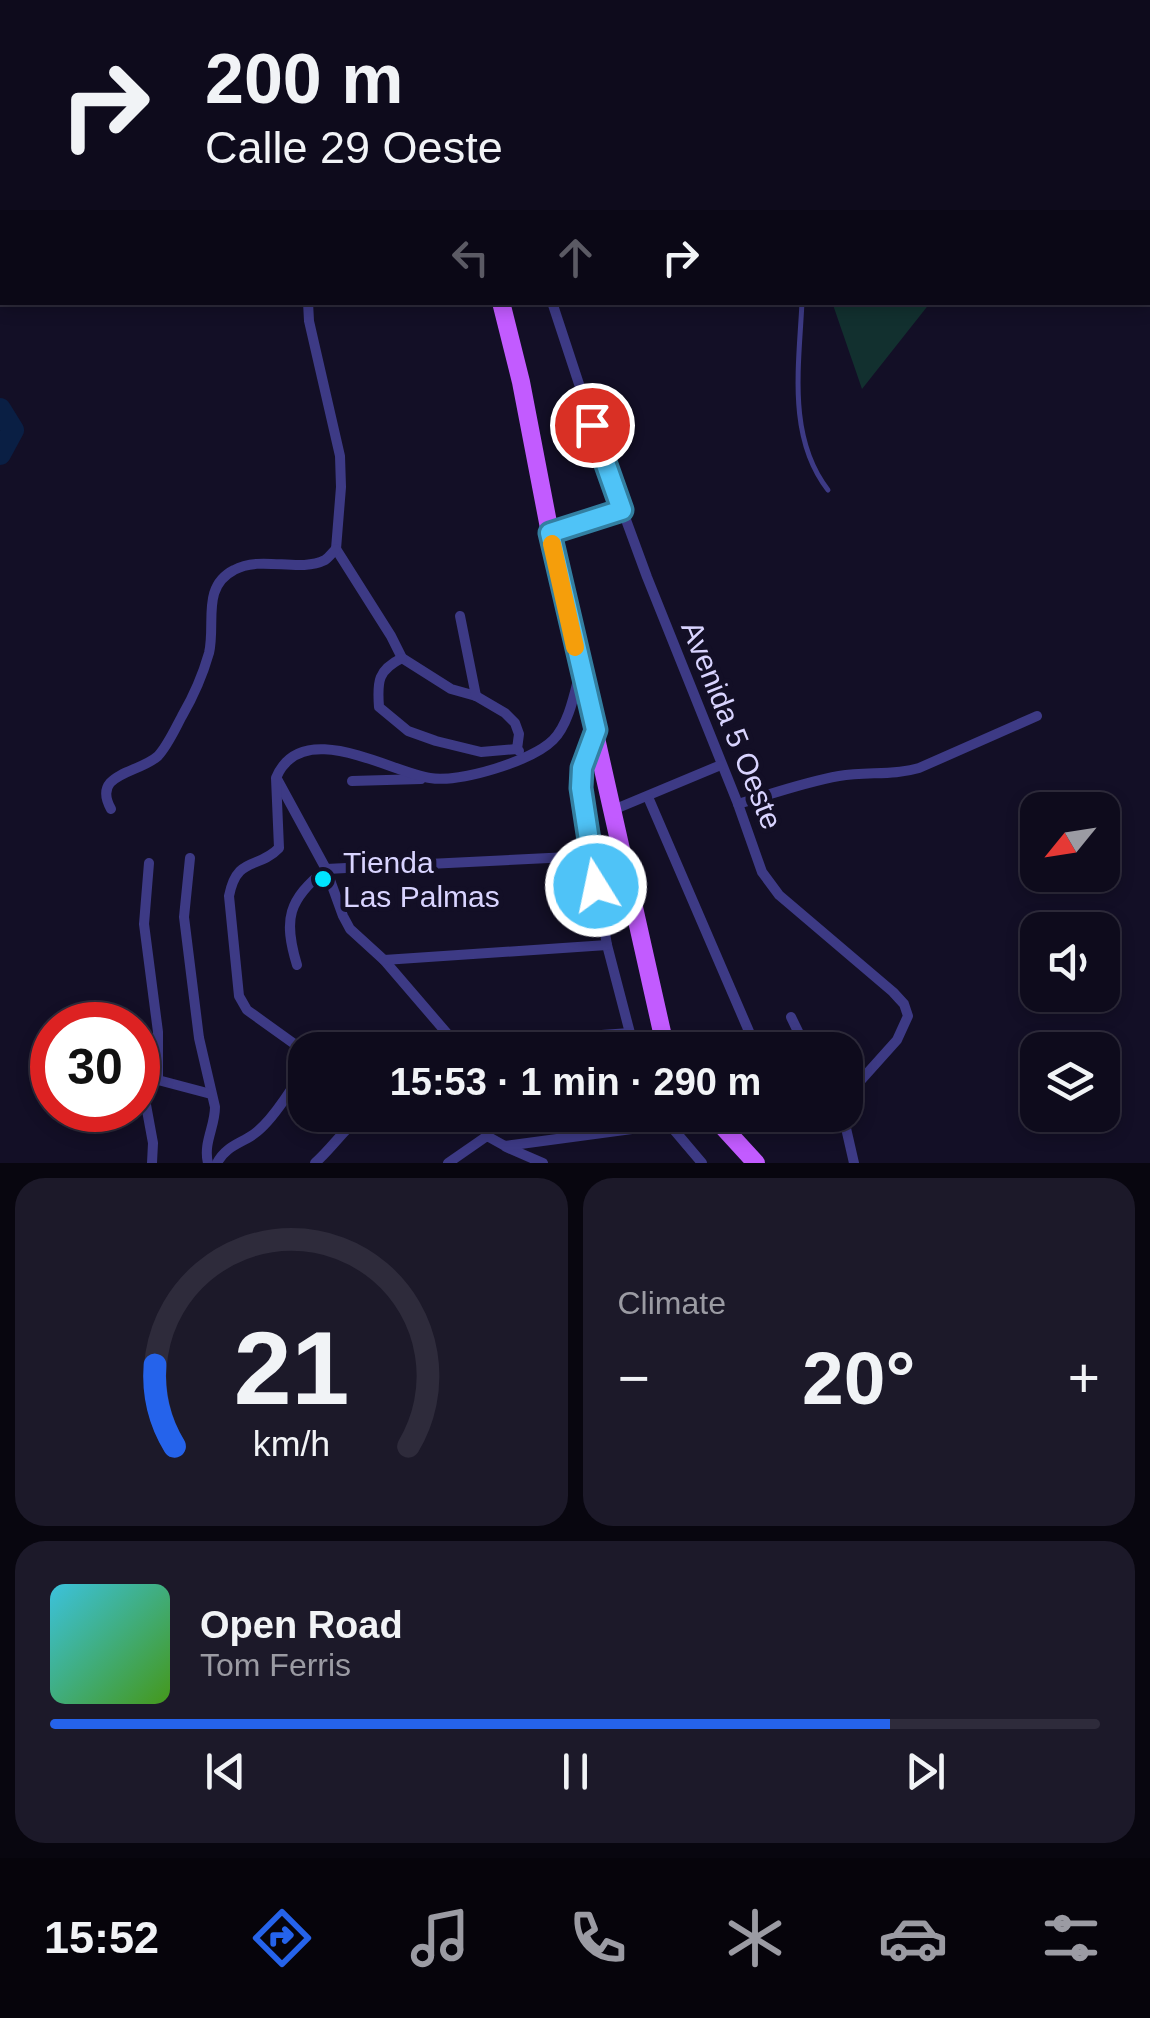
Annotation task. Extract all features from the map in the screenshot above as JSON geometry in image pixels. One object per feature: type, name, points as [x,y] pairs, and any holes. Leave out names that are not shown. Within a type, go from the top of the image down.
[{"type":"main road","points":[[502,305],[662,1032]]},
{"type":"main road","points":[[727,1132],[756,1163]]},
{"type":"street","points":[[308,305],[308,321],[340,456],[336,549],[402,658],[451,689],[476,696],[505,713],[519,734],[517,749]]},
{"type":"street","name":"Avenida 5 Oeste","points":[[553,305],[622,510],[762,872],[770,886],[904,1004],[908,1016],[896,1040],[863,1078]]},
{"type":"street","points":[[550,533],[622,510]]},
{"type":"street","points":[[111,810],[105,790],[110,782],[156,757],[189,704],[207,658],[212,636],[211,600],[218,583],[233,570],[250,564],[306,564],[325,560],[336,549]]},
{"type":"street","points":[[460,616],[476,696]]},
{"type":"street","points":[[402,658],[380,675],[379,707],[388,715],[408,731],[436,741],[481,752],[517,749],[527,758]]},
{"type":"street","points":[[352,781],[433,779],[485,772],[527,758],[556,738],[571,706],[580,670]]},
{"type":"street","points":[[738,804],[840,776],[899,774],[1037,716]]},
{"type":"street","points":[[596,730],[582,768],[581,788],[590,856],[630,1032]]},
{"type":"street","points":[[288,1039],[243,1006],[229,896],[240,870],[279,848],[276,778],[280,768],[300,753],[318,749],[344,751],[433,779]]},
{"type":"street","points":[[613,810],[721,765]]},
{"type":"street","points":[[276,778],[326,868],[350,928],[384,960],[442,1032]]},
{"type":"street","points":[[648,797],[749,1032]]},
{"type":"street","points":[[298,965],[288,935],[293,905],[326,868],[590,856]]},
{"type":"street","points":[[190,858],[184,917],[215,1118],[207,1142],[208,1163]]},
{"type":"street","points":[[149,863],[144,924],[154,1002]]},
{"type":"street","points":[[384,960],[608,944]]},
{"type":"street","points":[[790,1017],[798,1032]]},
{"type":"street","points":[[160,1081],[211,1094]]},
{"type":"street","points":[[217,1163],[222,1152],[264,1125],[288,1092]]},
{"type":"street","points":[[151,1132],[152,1163]]},
{"type":"street","points":[[315,1163],[343,1132]]},
{"type":"street","points":[[486,1132],[505,1146],[544,1163]]},
{"type":"street","points":[[505,1146],[592,1132]]},
{"type":"street","points":[[677,1132],[702,1163]]},
{"type":"street","points":[[846,1132],[854,1163]]},
{"type":"street","points":[[448,1163],[488,1136]]},
{"type":"lane","points":[[802,305],[798,414],[815,474],[828,490]]},
{"type":"green space","points":[[833,305],[928,305],[862,389]]},
{"type":"waterway","points":[[0,409],[13,430],[0,454]]},
{"type":"slow traffic","points":[[552,544],[575,647]]},
{"type":"place","name":"Tienda Las Palmas","points":[[323,879]]},
{"type":"route","points":[[592,425],[622,510],[550,533],[596,730],[582,768],[581,788],[596,886]]}]
